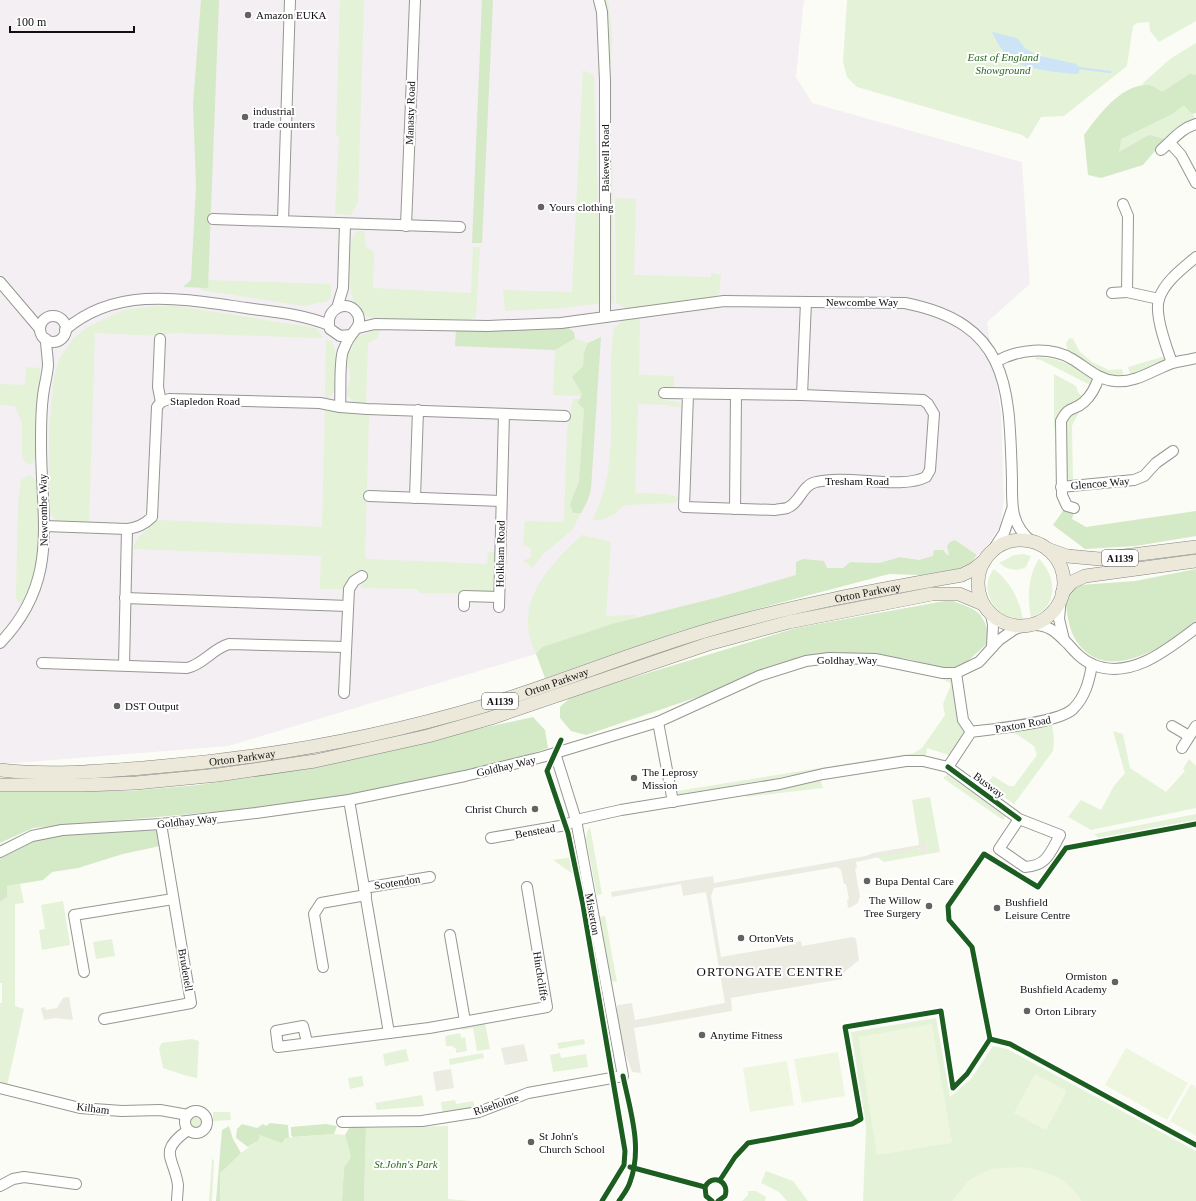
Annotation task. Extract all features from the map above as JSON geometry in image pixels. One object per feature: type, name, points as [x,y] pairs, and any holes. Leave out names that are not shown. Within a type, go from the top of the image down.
[{"type":"main road","points":[[1012,541],[1032,542],[1045,548],[1058,563],[1063,583],[1062,595],[1058,605],[1047,617],[1028,625],[1012,625],[1001,621],[987,609],[979,594],[978,582],[980,571],[989,555],[1012,541]]},
{"type":"main road","name":"A1139","points":[[1045,548],[1068,556],[1100,559],[1196,547]]},
{"type":"main road","name":"Orton Parkway","points":[[0,770],[28,772],[82,771],[190,764],[269,754],[363,737],[486,705],[711,629],[786,609],[867,592],[962,575],[974,569],[989,555]]},
{"type":"main road","name":"A1139","points":[[1062,595],[1072,582],[1085,576],[1196,561]]},
{"type":"main road","name":"Orton Parkway","points":[[0,784],[83,785],[168,780],[218,775],[315,761],[428,736],[491,718],[679,653],[789,622],[932,594],[959,594],[987,609]]},
{"type":"street","points":[[283,221],[290,0]]},
{"type":"street","name":"Manasty Road","points":[[406,226],[415,0]]},
{"type":"street","name":"Bakewell Road","points":[[599,0],[605,70],[605,317]]},
{"type":"street","points":[[1161,150],[1186,127],[1196,124]]},
{"type":"street","points":[[1170,143],[1181,155],[1196,183]]},
{"type":"street","points":[[1123,204],[1128,216],[1127,292]]},
{"type":"street","points":[[212,219],[460,228]]},
{"type":"street","points":[[345,224],[343,288],[334,310],[331,329],[342,353],[340,406],[367,409],[565,416]]},
{"type":"street","points":[[1172,364],[1160,325],[1159,300],[1168,284],[1196,257]]},
{"type":"street","points":[[0,282],[40,329],[46,339],[52,341],[59,340],[66,330],[86,315]]},
{"type":"street","points":[[342,353],[354,332],[355,312],[343,288]]},
{"type":"street","points":[[1112,293],[1127,292],[1159,300]]},
{"type":"street","points":[[25,311],[48,317],[86,315],[128,301],[151,298],[196,300],[310,317],[340,336],[375,324]]},
{"type":"street","name":"Newcombe Way","points":[[375,324],[488,326],[561,323],[724,300],[905,303],[924,306],[949,315],[968,328],[985,345],[996,362],[1005,385],[1010,413],[1012,508],[1020,531],[1032,542]]},
{"type":"street","points":[[802,395],[806,302]]},
{"type":"street","points":[[310,317],[342,306],[375,324]]},
{"type":"street","points":[[40,329],[42,322],[48,317]]},
{"type":"street","points":[[59,317],[64,323],[66,330]]},
{"type":"street","name":"Newcombe Way","points":[[0,643],[17,623],[34,589],[41,569],[45,526],[42,468],[42,418],[48,366],[46,339]]},
{"type":"street","points":[[160,339],[158,387],[161,402]]},
{"type":"street","name":"Newcombe Way","points":[[48,366],[59,340]]},
{"type":"street","points":[[996,362],[1005,356],[1014,354],[1044,351],[1057,352],[1072,359],[1099,377],[1113,381],[1128,381],[1172,364],[1196,358]]},
{"type":"street","name":"Glencoe Way","points":[[1074,508],[1067,506],[1063,502],[1061,486],[1061,421],[1067,411],[1084,402],[1095,389],[1099,377]]},
{"type":"street","name":"Tresham Road","points":[[664,393],[802,395],[923,400],[928,404],[934,414],[930,470],[926,477],[912,482],[846,479],[816,482],[805,488],[789,508],[775,510],[684,508],[688,394]]},
{"type":"street","points":[[735,509],[736,394]]},
{"type":"street","name":"Stapledon Road","points":[[45,526],[127,529],[141,526],[152,517],[157,407],[161,402],[169,399],[320,403],[340,406]]},
{"type":"street","points":[[415,498],[418,410]]},
{"type":"street","name":"Holkham Road","points":[[464,606],[464,596],[499,602],[504,414]]},
{"type":"street","name":"Glencoe Way","points":[[1061,486],[1134,480],[1144,476],[1152,460],[1173,451]]},
{"type":"street","points":[[369,496],[501,501]]},
{"type":"street","name":"Newcombe Way","points":[[989,555],[1004,533],[1012,508]]},
{"type":"street","points":[[124,665],[127,529]]},
{"type":"street","points":[[344,693],[349,589],[354,581],[362,576]]},
{"type":"street","points":[[1062,595],[1059,619],[1065,641]]},
{"type":"street","points":[[125,598],[348,606]]},
{"type":"street","points":[[987,609],[993,625],[992,647]]},
{"type":"street","points":[[1028,625],[1047,626],[1065,641],[1081,658],[1092,665],[1111,670],[1133,666],[1152,658],[1196,628]]},
{"type":"street","name":"Goldhay Way","points":[[0,852],[32,836],[62,830],[161,824],[349,800],[465,776],[555,753],[570,747],[658,722],[759,676],[806,661],[829,658],[875,659],[937,672],[956,673],[979,662],[1006,634],[1028,625]]},
{"type":"street","points":[[42,663],[187,668],[197,666],[215,650],[229,644],[346,647]]},
{"type":"street","name":"Paxton Road","points":[[971,732],[1063,716],[1072,710],[1082,698],[1088,687],[1092,665]]},
{"type":"street","points":[[948,767],[971,732],[963,720],[956,673]]},
{"type":"street","points":[[658,722],[673,802]]},
{"type":"street","points":[[1172,726],[1189,736]]},
{"type":"street","points":[[1182,748],[1196,726]]},
{"type":"street","name":"Misterton","points":[[555,753],[576,820],[624,1076]]},
{"type":"street","name":"Busway","points":[[673,802],[780,784],[823,774],[906,761],[923,761],[948,767],[1019,819],[1060,835],[1044,862],[1039,865],[1025,867],[999,849],[1019,819]]},
{"type":"street","points":[[349,800],[389,1033]]},
{"type":"street","name":"Benstead","points":[[491,838],[566,825],[576,820],[621,810],[673,802]]},
{"type":"street","name":"Brudenell","points":[[104,1019],[191,1003],[161,824]]},
{"type":"street","name":"Scotendon","points":[[365,892],[430,877]]},
{"type":"street","name":"Hinchcliffe","points":[[306,1042],[323,1042],[389,1033],[547,1007],[526,888]]},
{"type":"street","points":[[323,967],[314,914],[321,903],[365,892]]},
{"type":"street","points":[[84,972],[74,915],[173,898]]},
{"type":"street","points":[[450,935],[465,1021]]},
{"type":"street","name":"Riseholme","points":[[342,1122],[422,1121],[478,1112],[528,1093],[624,1076]]},
{"type":"street","name":"Kilham","points":[[0,1088],[80,1108],[122,1111],[160,1110],[188,1115],[193,1111],[200,1111],[206,1115],[208,1122],[205,1129],[199,1133],[188,1130]]},
{"type":"street","points":[[177,1201],[178,1185],[168,1155],[175,1139],[188,1130],[185,1121],[188,1115]]},
{"type":"street","points":[[0,1186],[13,1179],[24,1177],[76,1184]]},
{"type":"shaded area","points":[[0,0],[804,0],[796,77],[812,103],[1022,162],[1030,284],[987,322],[1001,414],[1004,501],[1000,527],[982,553],[977,555],[955,540],[949,555],[919,560],[900,557],[879,563],[850,562],[843,568],[827,568],[796,562],[797,575],[542,647],[536,654],[228,746],[3,764],[0,762]]},
{"type":"shaded area","points":[[919,843],[926,843],[928,854],[923,855],[921,848],[856,862],[857,868],[855,869],[860,896],[858,903],[848,908],[847,900],[849,899],[846,884],[844,884],[841,870],[837,867],[714,888],[711,896],[721,957],[796,944],[796,942],[801,941],[802,946],[853,937],[856,939],[859,960],[841,975],[842,979],[731,998],[732,1011],[634,1028],[641,1073],[632,1072],[617,1030],[615,1010],[618,1005],[632,1003],[635,1020],[725,1003],[706,892],[683,896],[681,884],[612,897],[611,892],[713,876],[714,883],[866,856],[873,853],[919,845]]},
{"type":"shaded area","points":[[69,997],[73,1020],[55,1018],[44,1020],[41,1008],[45,1007],[46,1010],[57,1008],[63,998]]},
{"type":"shaded area","points":[[524,1044],[528,1061],[505,1065],[501,1048]]},
{"type":"shaded area","points":[[451,1069],[454,1088],[436,1091],[433,1072]]},
{"type":"green space","points":[[201,0],[219,0],[208,288],[183,287],[191,280],[196,187],[193,104]]},
{"type":"green space","points":[[340,0],[364,0],[358,202],[351,215],[335,214],[339,137],[336,134]]},
{"type":"green space","points":[[482,0],[493,0],[482,243],[472,243]]},
{"type":"green space","points":[[604,0],[608,0],[612,35],[611,66],[609,62]]},
{"type":"green space","name":"East of England Showground","points":[[847,0],[1196,0],[1196,21],[1159,42],[1150,31],[1149,22],[1137,23],[1133,26],[1127,66],[1064,116],[1041,117],[1028,139],[1022,135],[857,87],[847,77],[843,62]]},
{"type":"green space","points":[[1196,43],[1196,77],[1162,94],[1142,84],[1170,59]]},
{"type":"green space","points":[[583,70],[594,76],[601,303],[563,308],[505,311],[503,290],[572,292]]},
{"type":"green space","points":[[1190,74],[1196,75],[1196,113],[1192,114],[1184,105],[1172,114],[1121,139],[1119,152],[1149,135],[1165,139],[1143,165],[1101,178],[1088,175],[1084,135],[1111,102],[1120,95],[1138,86],[1150,85],[1162,92]]},
{"type":"green space","points":[[1185,102],[1196,119],[1178,128],[1161,141],[1118,156],[1115,140]]},
{"type":"green space","points":[[609,151],[612,151],[614,305],[610,300]]},
{"type":"green space","points":[[615,198],[636,199],[634,275],[711,277],[711,273],[721,275],[719,294],[713,297],[628,309],[616,303]]},
{"type":"green space","points":[[364,230],[366,247],[374,252],[373,288],[471,293],[473,247],[480,247],[476,317],[466,322],[410,321],[377,318],[366,316],[359,312],[354,303],[350,288],[349,252],[351,242],[356,232]]},
{"type":"green space","points":[[203,280],[331,284],[331,296],[328,301],[304,306],[201,290]]},
{"type":"green space","points":[[156,306],[177,306],[316,328],[323,338],[172,333],[161,336],[95,333],[89,523],[67,524],[57,521],[50,513],[49,430],[54,378],[59,359],[73,339],[86,328],[124,310]]},
{"type":"green space","points":[[640,318],[639,375],[674,376],[674,390],[663,391],[663,400],[678,402],[682,407],[638,404],[635,493],[666,494],[680,498],[674,503],[625,505],[613,515],[601,520],[592,520],[602,498],[608,475],[611,426],[611,351],[614,328],[623,320]]},
{"type":"green space","points":[[567,327],[574,332],[575,338],[555,350],[455,346],[456,330],[509,331]]},
{"type":"green space","points":[[381,329],[377,338],[368,343],[366,404],[355,403],[347,395],[350,373],[347,366],[350,348],[355,339],[359,336]]},
{"type":"green space","points":[[601,337],[591,489],[587,502],[581,513],[573,513],[570,504],[579,482],[584,409],[578,403],[582,394],[572,377],[583,366],[584,352],[588,343]]},
{"type":"green space","points":[[574,338],[588,343],[584,352],[583,366],[572,377],[582,394],[581,396],[553,395],[555,350]]},
{"type":"green space","points":[[1069,338],[1073,339],[1080,352],[1092,362],[1109,370],[1122,369],[1122,377],[1102,375],[1068,352],[1066,344]]},
{"type":"green space","points":[[326,340],[332,341],[338,373],[335,389],[331,395],[325,399]]},
{"type":"green space","points":[[1165,356],[1163,363],[1134,375],[1130,373],[1128,367]]},
{"type":"green space","points":[[1037,357],[1053,359],[1072,366],[1091,379],[1092,386],[1041,360],[1035,359]]},
{"type":"green space","points":[[26,367],[40,368],[36,457],[31,465],[25,462],[22,456],[22,423],[15,406],[0,405],[0,384],[25,385]]},
{"type":"green space","points":[[1054,374],[1076,386],[1078,392],[1083,398],[1057,419],[1054,430]]},
{"type":"green space","points":[[573,399],[580,399],[578,403],[584,409],[579,482],[570,504],[573,513],[581,513],[572,530],[543,554],[531,569],[529,564],[523,561],[531,557],[531,549],[523,544],[525,521],[564,522],[567,431]]},
{"type":"green space","points":[[1081,408],[1072,426],[1073,482],[1065,476],[1065,423],[1068,417]]},
{"type":"green space","points":[[325,410],[348,414],[369,415],[365,559],[487,564],[488,552],[497,552],[496,593],[421,593],[417,589],[361,588],[362,572],[345,589],[320,589],[321,556],[133,549],[137,539],[157,520],[322,527]]},
{"type":"green space","points":[[30,475],[39,483],[40,544],[39,556],[33,579],[21,605],[16,598],[18,503],[21,480]]},
{"type":"green space","points":[[1065,508],[1074,512],[1072,519],[1086,527],[1196,511],[1196,536],[1136,546],[1085,549],[1053,525]]},
{"type":"green space","points":[[582,535],[611,542],[606,616],[635,615],[636,618],[612,624],[542,647],[536,654],[530,636],[528,619],[531,603],[537,588],[546,574],[569,547]]},
{"type":"green space","points":[[955,540],[977,555],[967,567],[921,575],[889,574],[680,631],[545,678],[536,654],[542,647],[612,624],[719,597],[796,575],[796,562],[803,559],[824,561],[827,568],[843,568],[850,562],[879,563],[900,557],[919,560],[933,556],[934,550],[943,550],[947,555],[949,555],[947,546],[950,542]]},
{"type":"green space","points":[[1023,554],[1031,556],[1026,567],[1022,569],[1012,570],[999,563],[1014,555]]},
{"type":"green space","points":[[1039,559],[1045,566],[1052,582],[1051,599],[1047,607],[1040,613],[1031,617],[1029,587],[1035,565]]},
{"type":"green space","points":[[994,569],[1005,579],[1013,591],[1019,604],[1023,619],[1014,619],[1005,615],[992,603],[987,586],[989,577]]},
{"type":"green space","points":[[1196,569],[1196,623],[1184,632],[1153,650],[1136,657],[1120,661],[1104,661],[1089,655],[1074,637],[1068,620],[1065,597],[1080,585],[1135,581]]},
{"type":"green space","points":[[950,600],[973,609],[982,617],[988,631],[990,641],[961,667],[944,669],[909,659],[834,652],[755,671],[724,688],[586,735],[571,731],[560,718],[560,707],[572,696],[796,628]]},
{"type":"green space","points":[[950,676],[956,683],[966,729],[949,755],[927,748],[926,756],[913,755],[677,795],[677,791],[914,753],[922,748],[945,715],[943,704],[950,687],[950,683],[940,678]]},
{"type":"green space","points":[[533,717],[545,730],[548,748],[465,776],[349,800],[33,828],[0,843],[0,790],[130,791],[198,785],[254,777]]},
{"type":"green space","points":[[1052,723],[1054,739],[1053,751],[1014,804],[986,785],[993,776],[1009,786],[1014,786],[1037,755],[1034,746],[1012,731]]},
{"type":"green space","points":[[1113,731],[1123,734],[1130,768],[1166,792],[1185,771],[1183,769],[1189,759],[1196,766],[1196,808],[1091,830],[1068,817],[1081,800],[1101,810],[1114,786],[1125,773]]},
{"type":"green space","points":[[948,774],[1007,815],[1003,820],[943,778]]},
{"type":"green space","points":[[820,779],[823,788],[745,797],[749,792]]},
{"type":"green space","points":[[930,797],[940,852],[928,854],[926,843],[919,843],[912,800]]},
{"type":"green space","points":[[1196,814],[1196,821],[1101,840],[1094,834]]},
{"type":"green space","points":[[590,827],[602,894],[597,895],[586,839],[587,832]]},
{"type":"green space","points":[[155,830],[158,833],[160,846],[123,854],[78,868],[52,872],[43,880],[7,886],[7,897],[0,902],[0,857],[18,847],[56,836],[95,832]]},
{"type":"green space","points":[[922,848],[923,855],[884,862],[876,856]]},
{"type":"green space","points":[[573,857],[577,877],[553,860]]},
{"type":"green space","points":[[20,884],[24,903],[15,904],[15,1006],[24,1009],[7,1086],[0,1085],[0,1003],[2,1003],[2,983],[0,983],[0,902],[7,897],[7,886]]},
{"type":"green space","points":[[63,901],[70,945],[42,950],[39,930],[45,929],[41,905]]},
{"type":"green space","points":[[605,916],[617,982],[611,981],[600,917]]},
{"type":"green space","points":[[112,939],[115,956],[96,959],[93,942]]},
{"type":"green space","points":[[936,1018],[950,1097],[971,1079],[993,1046],[1007,1049],[1196,1151],[1196,1201],[863,1201],[866,1127],[851,1032]]},
{"type":"green space","points":[[485,1023],[490,1049],[477,1051],[473,1028],[461,1030],[461,1028]]},
{"type":"green space","points":[[932,1024],[952,1143],[877,1155],[858,1037]]},
{"type":"green space","points":[[460,1033],[461,1038],[465,1037],[467,1051],[456,1053],[456,1049],[452,1046],[446,1046],[445,1036]]},
{"type":"green space","points":[[192,1039],[199,1041],[197,1078],[163,1068],[159,1048],[162,1043]]},
{"type":"green space","points":[[584,1039],[585,1044],[559,1049],[557,1043]]},
{"type":"green space","points":[[1126,1048],[1188,1083],[1167,1120],[1105,1085]]},
{"type":"green space","points":[[406,1049],[409,1061],[385,1066],[383,1054]]},
{"type":"green space","points":[[838,1052],[845,1096],[802,1103],[794,1059]]},
{"type":"green space","points":[[483,1053],[484,1058],[450,1065],[449,1059]]},
{"type":"green space","points":[[560,1053],[561,1058],[586,1054],[588,1067],[553,1072],[550,1055]]},
{"type":"green space","points":[[787,1061],[794,1105],[750,1112],[743,1068]]},
{"type":"green space","points":[[1035,1074],[1067,1091],[1046,1130],[1014,1113]]},
{"type":"green space","points":[[362,1076],[364,1086],[350,1089],[348,1078]]},
{"type":"green space","points":[[1191,1084],[1196,1087],[1196,1136],[1170,1121]]},
{"type":"green space","points":[[422,1095],[424,1106],[377,1110],[375,1103]]},
{"type":"green space","points":[[455,1100],[456,1104],[473,1101],[475,1108],[443,1114],[441,1102]]},
{"type":"green space","points":[[213,1112],[230,1112],[231,1120],[213,1121]]},
{"type":"green space","points":[[193,1115],[199,1115],[203,1119],[203,1125],[199,1129],[193,1129],[189,1125],[189,1119]]},
{"type":"green space","points":[[270,1123],[288,1125],[289,1138],[285,1138],[282,1143],[260,1135],[259,1140],[248,1147],[236,1138],[237,1129],[242,1124],[257,1128],[263,1124],[266,1126]]},
{"type":"green space","points":[[326,1124],[337,1126],[334,1134],[293,1137],[291,1135],[291,1127]]},
{"type":"green space","points":[[351,1125],[366,1128],[364,1201],[342,1201],[344,1167],[351,1157],[345,1135]]},
{"type":"green space","points":[[229,1126],[233,1139],[241,1153],[220,1173],[220,1201],[216,1201],[222,1130]]},
{"type":"green space","name":"St.John's Park","points":[[448,1126],[448,1199],[472,1201],[364,1201],[366,1128]]},
{"type":"green space","points":[[334,1134],[345,1135],[351,1157],[344,1167],[342,1201],[220,1201],[220,1173],[231,1160],[259,1140],[260,1135],[282,1142],[285,1138]]},
{"type":"green space","points":[[212,1159],[214,1160],[212,1201],[209,1201]]},
{"type":"green space","points":[[1024,1167],[1042,1171],[1064,1181],[1082,1201],[952,1201],[969,1180],[990,1169]]},
{"type":"green space","points":[[766,1171],[793,1181],[808,1201],[787,1201],[779,1192],[761,1183]]},
{"type":"green space","points":[[748,1191],[756,1191],[766,1197],[765,1201],[742,1201],[748,1195]]},
{"type":"water","points":[[992,32],[1017,38],[1025,48],[1036,55],[1076,64],[1080,68],[1078,74],[1044,70],[1018,63],[1006,54]]},
{"type":"waterway","points":[[1078,68],[1110,72]]},
{"type":"cycle path","points":[[561,740],[547,771],[568,833],[583,905],[625,1151],[624,1165],[602,1201]]},
{"type":"cycle path","points":[[948,767],[1019,819]]},
{"type":"cycle path","points":[[720,1180],[735,1157],[748,1143],[852,1124],[861,1119],[845,1027],[941,1011],[953,1088],[967,1074],[990,1039],[972,947],[949,920],[948,906],[984,854],[1038,887],[1066,848],[1196,824]]},
{"type":"cycle path","points":[[990,1039],[1010,1044],[1196,1145]]},
{"type":"cycle path","points":[[619,1201],[629,1185],[634,1169],[635,1156],[634,1129],[623,1076]]},
{"type":"cycle path","points":[[630,1167],[705,1187]]},
{"type":"cycle path","points":[[712,1201],[706,1196],[705,1187],[712,1180],[720,1181],[725,1186],[725,1196],[718,1201]]},
{"type":"place","name":"Amazon EUKA","points":[[248,15]]},
{"type":"place","name":"industrial trade counters","points":[[245,117]]},
{"type":"place","name":"Yours clothing","points":[[541,207]]},
{"type":"place","name":"DST Output","points":[[117,706]]},
{"type":"place","name":"The Leprosy Mission","points":[[634,778]]},
{"type":"place","name":"Christ Church","points":[[535,809]]},
{"type":"place","name":"Bupa Dental Care","points":[[867,881]]},
{"type":"place","name":"The Willow Tree Surgery","points":[[929,906]]},
{"type":"place","name":"Bushfield Leisure Centre","points":[[997,908]]},
{"type":"place","name":"OrtonVets","points":[[741,938]]},
{"type":"place","name":"Ormiston Bushfield Academy","points":[[1115,982]]},
{"type":"place","name":"Orton Library","points":[[1027,1011]]},
{"type":"place","name":"Anytime Fitness","points":[[702,1035]]},
{"type":"place","name":"St John's Church School","points":[[531,1142]]},
{"type":"district","name":"ORTONGATE CENTRE","points":[[770,971]]}]
